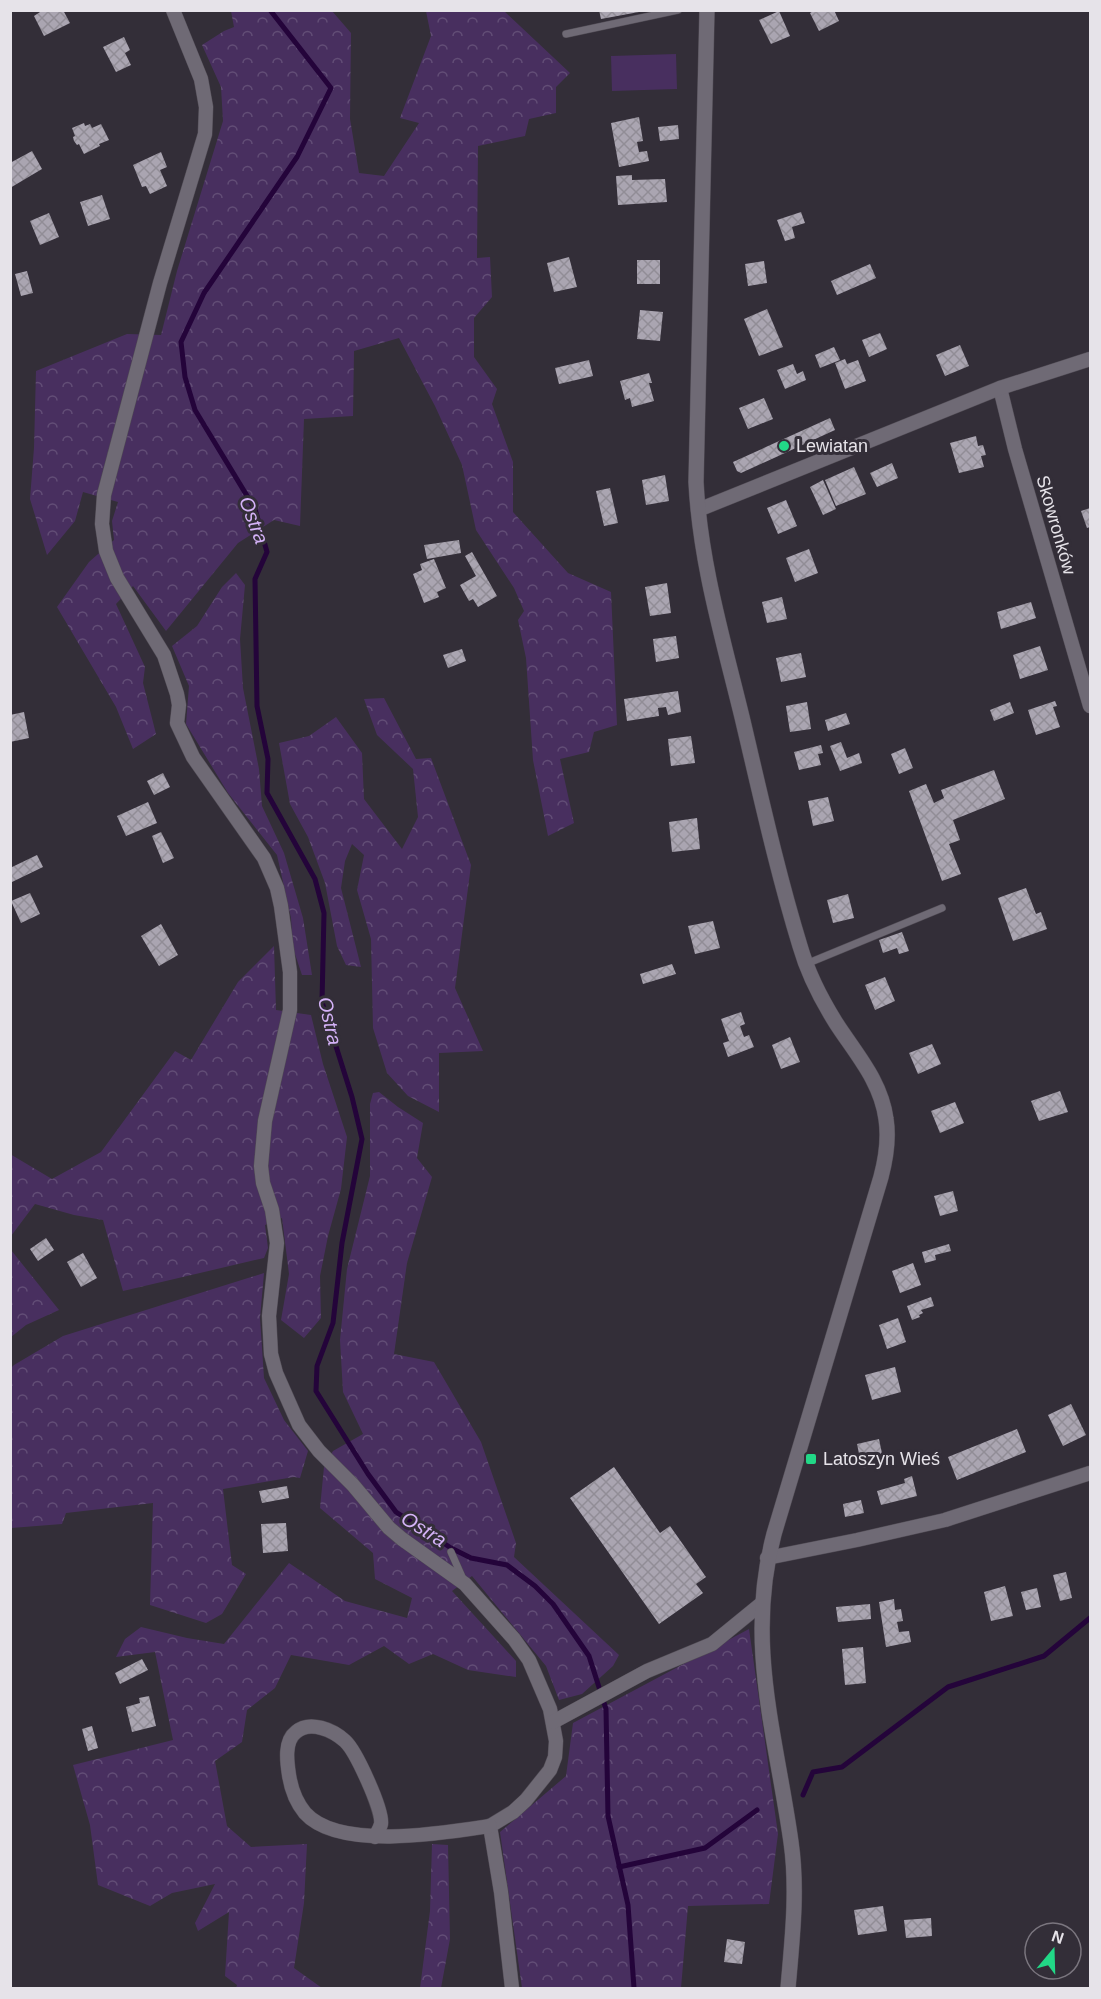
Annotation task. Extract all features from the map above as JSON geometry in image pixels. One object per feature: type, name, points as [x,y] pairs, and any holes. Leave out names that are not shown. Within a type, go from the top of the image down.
[{"type":"street","points":[[173,10],[201,79],[206,107],[205,134],[160,283],[104,495],[102,524],[106,551],[117,578],[164,655],[177,694],[179,705],[177,723],[194,757],[264,858],[277,888],[281,906],[290,972],[290,1010],[283,1049],[265,1120],[261,1166],[263,1183],[272,1210],[277,1243],[269,1316],[271,1354],[276,1373],[298,1425],[319,1451],[353,1485],[389,1528],[465,1584],[507,1631],[529,1660],[550,1709],[556,1749],[550,1770],[526,1800],[513,1812],[490,1826],[413,1835],[375,1837],[358,1836],[325,1826],[306,1814],[292,1790],[289,1777],[287,1755],[289,1742],[294,1733],[305,1727],[318,1727],[345,1741],[354,1753],[377,1806],[381,1823],[375,1837]]},
{"type":"street","points":[[707,10],[697,470],[698,510],[706,571],[784,887],[806,964],[826,1007],[870,1072],[879,1090],[886,1118],[887,1142],[881,1177],[767,1558],[761,1604],[763,1668],[792,1852],[793,1919],[788,1989]]},
{"type":"street","points":[[698,510],[1000,388],[1090,358]]},
{"type":"street","name":"Skowronków","points":[[1000,388],[1015,449],[1090,706]]},
{"type":"street","points":[[767,1558],[945,1520],[1090,1473]]},
{"type":"street","points":[[553,1722],[616,1690],[647,1671],[712,1644],[761,1604]]},
{"type":"street","points":[[490,1826],[501,1892],[512,1989]]},
{"type":"lane","points":[[566,34],[678,10]]},
{"type":"lane","points":[[806,964],[942,908]]},
{"type":"lane","points":[[451,1552],[465,1584]]},
{"type":"green space","points":[[231,11],[332,11],[351,33],[350,119],[359,173],[384,176],[419,123],[400,118],[431,36],[426,11],[504,11],[570,73],[556,87],[556,113],[529,119],[525,136],[478,146],[477,258],[490,257],[492,297],[474,318],[474,357],[497,389],[492,404],[513,462],[513,512],[568,573],[611,592],[617,725],[594,732],[589,752],[560,759],[574,823],[548,836],[533,760],[526,658],[518,620],[524,611],[514,588],[476,530],[462,465],[435,406],[399,338],[354,351],[353,416],[304,419],[300,526],[274,520],[238,543],[166,631],[133,586],[116,604],[145,667],[143,683],[156,734],[133,749],[116,707],[57,607],[89,562],[114,540],[112,521],[118,502],[83,492],[75,521],[47,555],[30,499],[36,371],[127,334],[161,335],[177,271],[223,121],[221,87],[202,45],[234,27]]},
{"type":"green space","points":[[676,54],[677,89],[612,91],[611,56]]},
{"type":"green space","points":[[236,573],[245,585],[240,639],[243,688],[259,769],[262,806],[284,853],[303,918],[312,975],[302,975],[293,948],[291,918],[277,855],[228,793],[186,724],[189,686],[172,646],[197,626],[222,587]]},
{"type":"green space","points":[[384,698],[416,759],[431,758],[471,865],[455,988],[483,1051],[439,1053],[439,1112],[408,1096],[387,1073],[373,1028],[371,939],[357,890],[364,855],[352,844],[345,861],[341,888],[361,967],[346,965],[337,946],[325,883],[308,837],[290,804],[279,743],[309,736],[336,717],[362,753],[364,799],[402,849],[418,817],[413,769],[377,735],[364,699]]},
{"type":"green space","points":[[274,946],[276,1010],[311,1015],[323,1064],[347,1137],[341,1189],[320,1276],[321,1318],[304,1338],[281,1320],[289,1274],[282,1218],[265,1225],[268,1248],[264,1258],[123,1291],[103,1220],[35,1204],[11,1236],[10,1154],[52,1179],[101,1152],[175,1051],[191,1060],[238,982]]},
{"type":"green space","points":[[379,1092],[423,1123],[417,1158],[432,1177],[407,1263],[394,1354],[434,1362],[481,1442],[516,1543],[514,1557],[619,1655],[613,1666],[582,1694],[559,1700],[546,1666],[472,1576],[452,1591],[516,1661],[516,1677],[468,1670],[433,1654],[409,1664],[384,1646],[349,1665],[291,1655],[275,1688],[247,1710],[242,1742],[215,1761],[227,1826],[251,1847],[307,1844],[304,1903],[294,1968],[322,1988],[236,1988],[237,1985],[225,1976],[229,1912],[198,1931],[195,1923],[215,1884],[172,1893],[150,1906],[98,1885],[90,1825],[73,1765],[173,1740],[155,1652],[116,1657],[125,1639],[141,1627],[224,1644],[289,1563],[345,1601],[407,1618],[412,1598],[375,1579],[373,1553],[320,1508],[324,1467],[333,1451],[363,1434],[343,1392],[340,1340],[347,1269],[370,1176],[370,1104],[373,1093]]},
{"type":"green space","points":[[11,1250],[59,1310],[26,1325],[11,1337]]},
{"type":"green space","points":[[264,1273],[260,1318],[264,1378],[284,1420],[308,1451],[300,1478],[294,1477],[223,1489],[232,1565],[246,1574],[222,1614],[206,1623],[150,1605],[153,1503],[66,1513],[62,1524],[11,1528],[10,1369],[63,1336]]},
{"type":"green space","points":[[749,1629],[778,1834],[769,1904],[688,1906],[681,1988],[522,1988],[500,1832],[566,1776],[573,1723]]},
{"type":"green space","points":[[432,1844],[448,1845],[450,1939],[441,1988],[420,1988],[430,1911]]},
{"type":"building","points":[[43,10],[63,10],[70,23],[44,36],[34,16]]},
{"type":"building","points":[[599,10],[639,10],[639,12],[601,19]]},
{"type":"building","points":[[815,10],[834,10],[839,21],[819,31],[810,13]]},
{"type":"building","points":[[779,11],[790,36],[771,44],[759,20]]},
{"type":"building","points":[[124,37],[130,50],[125,53],[131,65],[116,72],[103,47]]},
{"type":"building","points":[[639,117],[643,141],[637,142],[639,152],[647,151],[649,161],[619,167],[611,123]]},
{"type":"building","points":[[84,123],[85,126],[90,124],[92,128],[101,124],[109,140],[84,154],[79,144],[77,145],[74,141],[72,128]]},
{"type":"building","points":[[678,125],[679,139],[660,141],[658,127]]},
{"type":"building","points":[[32,151],[42,169],[10,188],[10,163]]},
{"type":"building","points":[[161,152],[167,167],[160,170],[167,186],[150,194],[146,186],[142,187],[133,165]]},
{"type":"building","points":[[632,175],[632,180],[665,179],[667,202],[618,205],[616,176]]},
{"type":"building","points":[[102,195],[110,219],[88,226],[80,202]]},
{"type":"building","points":[[801,212],[805,223],[792,227],[795,238],[785,241],[777,220]]},
{"type":"building","points":[[49,213],[59,237],[40,245],[30,221]]},
{"type":"building","points":[[569,257],[577,287],[554,292],[547,263]]},
{"type":"building","points":[[637,260],[660,260],[660,284],[637,284]]},
{"type":"building","points":[[764,261],[767,283],[748,286],[745,264]]},
{"type":"building","points":[[870,264],[876,278],[837,295],[831,281]]},
{"type":"building","points":[[27,271],[33,293],[21,296],[15,274]]},
{"type":"building","points":[[767,309],[783,347],[759,356],[744,319]]},
{"type":"building","points":[[640,310],[663,312],[660,341],[637,339]]},
{"type":"building","points":[[880,333],[887,349],[869,357],[862,340]]},
{"type":"building","points":[[960,345],[969,366],[945,376],[936,355]]},
{"type":"building","points":[[834,347],[840,360],[820,368],[815,355]]},
{"type":"building","points":[[845,359],[847,364],[858,360],[866,381],[845,389],[835,363]]},
{"type":"building","points":[[589,360],[593,376],[559,384],[555,368]]},
{"type":"building","points":[[793,364],[797,374],[803,371],[806,380],[785,389],[777,370]]},
{"type":"building","points":[[649,373],[654,401],[632,407],[630,398],[625,400],[620,381]]},
{"type":"building","points":[[764,398],[773,419],[748,429],[739,408]]},
{"type":"building","name":"Lewiatan","points":[[830,418],[835,430],[741,473],[737,471],[733,462]]},
{"type":"building","points":[[976,436],[978,446],[983,445],[986,455],[981,456],[984,467],[959,473],[950,443]]},
{"type":"building","points":[[892,463],[898,478],[877,487],[870,473]]},
{"type":"building","points":[[854,467],[866,494],[836,506],[825,480]]},
{"type":"building","points":[[665,475],[669,501],[646,505],[642,480]]},
{"type":"building","points":[[823,480],[836,509],[823,515],[810,487]]},
{"type":"building","points":[[610,488],[618,523],[604,526],[596,491]]},
{"type":"building","points":[[786,500],[797,526],[778,534],[767,508]]},
{"type":"building","points":[[1090,508],[1090,527],[1087,528],[1081,511]]},
{"type":"building","points":[[459,540],[461,553],[427,559],[424,545]]},
{"type":"building","points":[[809,549],[818,573],[795,582],[786,558]]},
{"type":"building","points":[[472,552],[497,596],[478,607],[473,599],[469,601],[460,585],[476,576],[465,556]]},
{"type":"building","points":[[434,559],[446,588],[437,592],[439,597],[424,603],[413,574],[422,570],[420,564]]},
{"type":"building","points":[[667,583],[671,613],[650,616],[645,587]]},
{"type":"building","points":[[782,597],[787,619],[767,623],[762,602]]},
{"type":"building","points":[[1031,602],[1036,618],[1001,629],[997,612]]},
{"type":"building","points":[[676,636],[679,658],[656,662],[653,639]]},
{"type":"building","points":[[1040,646],[1048,670],[1020,679],[1013,655]]},
{"type":"building","points":[[462,649],[466,661],[448,668],[443,655]]},
{"type":"building","points":[[801,653],[806,677],[781,682],[776,658]]},
{"type":"building","points":[[678,691],[681,712],[668,715],[666,707],[658,708],[659,716],[627,721],[624,699]]},
{"type":"building","points":[[1055,701],[1057,706],[1053,707],[1060,727],[1036,735],[1028,710]]},
{"type":"building","points":[[807,702],[811,729],[790,732],[786,706]]},
{"type":"building","points":[[1010,702],[1014,713],[994,721],[990,710]]},
{"type":"building","points":[[24,712],[29,738],[10,742],[10,715]]},
{"type":"building","points":[[846,713],[850,724],[828,731],[825,720]]},
{"type":"building","points":[[691,736],[695,763],[671,766],[668,739]]},
{"type":"building","points":[[841,742],[847,758],[859,753],[862,763],[840,771],[830,746]]},
{"type":"building","points":[[821,745],[823,753],[818,754],[821,765],[799,770],[794,752]]},
{"type":"building","points":[[905,748],[913,768],[899,774],[891,754]]},
{"type":"building","points":[[994,770],[1005,799],[953,820],[960,840],[949,844],[961,874],[942,881],[909,791],[926,784],[934,803],[944,798],[941,790]]},
{"type":"building","points":[[163,773],[170,787],[154,795],[147,781]]},
{"type":"building","points":[[828,797],[834,821],[813,826],[808,801]]},
{"type":"building","points":[[148,802],[157,823],[126,836],[117,816]]},
{"type":"building","points":[[697,818],[700,849],[672,852],[669,822]]},
{"type":"building","points":[[161,832],[174,858],[163,863],[152,836]]},
{"type":"building","points":[[37,855],[43,867],[12,882],[10,868]]},
{"type":"building","points":[[1026,888],[1036,914],[1041,912],[1047,929],[1013,941],[998,898]]},
{"type":"building","points":[[30,893],[40,914],[21,923],[11,901]]},
{"type":"building","points":[[848,894],[854,918],[833,923],[827,900]]},
{"type":"building","points":[[713,921],[720,948],[695,954],[688,926]]},
{"type":"building","points":[[161,924],[178,955],[159,966],[141,936]]},
{"type":"building","points":[[902,932],[909,951],[899,954],[897,948],[883,953],[879,940]]},
{"type":"building","points":[[672,964],[676,974],[643,984],[640,974]]},
{"type":"building","points":[[885,977],[895,1001],[875,1010],[865,985]]},
{"type":"building","points":[[741,1012],[745,1024],[740,1026],[744,1037],[749,1035],[754,1047],[728,1057],[723,1043],[729,1041],[721,1019]]},
{"type":"building","points":[[790,1037],[800,1062],[781,1069],[772,1045]]},
{"type":"building","points":[[932,1044],[941,1064],[918,1074],[909,1053]]},
{"type":"building","points":[[1060,1091],[1068,1112],[1039,1121],[1031,1101]]},
{"type":"building","points":[[955,1102],[964,1123],[940,1133],[931,1111]]},
{"type":"building","points":[[953,1191],[958,1211],[940,1216],[934,1196]]},
{"type":"building","points":[[46,1238],[54,1250],[38,1261],[30,1249]]},
{"type":"building","points":[[949,1244],[951,1251],[935,1255],[936,1260],[925,1263],[922,1252]]},
{"type":"building","points":[[83,1253],[97,1278],[81,1287],[67,1262]]},
{"type":"building","points":[[913,1263],[921,1285],[900,1293],[892,1271]]},
{"type":"building","points":[[931,1297],[934,1306],[921,1310],[923,1313],[919,1315],[920,1317],[912,1320],[907,1306]]},
{"type":"building","points":[[898,1318],[906,1342],[887,1349],[879,1325]]},
{"type":"building","points":[[895,1367],[901,1392],[872,1400],[865,1375]]},
{"type":"building","points":[[1071,1404],[1086,1435],[1063,1446],[1048,1415]]},
{"type":"building","points":[[1017,1429],[1026,1452],[957,1480],[948,1457]]},
{"type":"building","points":[[879,1439],[884,1463],[862,1468],[857,1444]]},
{"type":"building","points":[[614,1467],[660,1533],[670,1526],[706,1577],[696,1584],[703,1593],[659,1624],[570,1498]]},
{"type":"building","points":[[912,1476],[917,1496],[881,1505],[877,1491],[905,1483],[904,1479]]},
{"type":"building","points":[[287,1486],[289,1498],[262,1503],[259,1491]]},
{"type":"building","points":[[861,1500],[864,1513],[845,1517],[843,1504]]},
{"type":"building","points":[[286,1523],[288,1551],[263,1553],[261,1524]]},
{"type":"building","points":[[1066,1572],[1072,1598],[1060,1601],[1053,1575]]},
{"type":"building","points":[[1005,1586],[1013,1616],[991,1621],[984,1592]]},
{"type":"building","points":[[1037,1588],[1041,1607],[1026,1610],[1021,1592]]},
{"type":"building","points":[[894,1599],[895,1610],[901,1609],[903,1621],[897,1622],[899,1632],[909,1631],[911,1642],[886,1647],[879,1602]]},
{"type":"building","points":[[870,1604],[871,1619],[838,1622],[836,1607]]},
{"type":"building","points":[[863,1647],[866,1683],[845,1685],[842,1649]]},
{"type":"building","points":[[142,1659],[148,1670],[120,1684],[115,1673]]},
{"type":"building","points":[[149,1696],[156,1726],[132,1732],[126,1707],[140,1703],[139,1698]]},
{"type":"building","points":[[92,1726],[98,1748],[88,1751],[82,1729]]},
{"type":"building","points":[[883,1906],[887,1931],[858,1935],[854,1910]]},
{"type":"building","points":[[931,1918],[932,1936],[906,1938],[904,1920]]},
{"type":"building","points":[[727,1939],[745,1942],[742,1964],[724,1962]]},
{"type":"waterway","name":"Ostra","points":[[270,10],[331,88],[297,157],[204,293],[181,342],[185,377],[195,410],[255,509],[267,552],[255,579],[257,706],[268,759],[267,793],[315,879],[324,913],[322,1002],[352,1097],[362,1139],[342,1243],[333,1323],[317,1366],[316,1391],[368,1474],[396,1512],[451,1548],[471,1558],[507,1565],[535,1586],[553,1604],[589,1656],[606,1709],[608,1816],[628,1905],[634,1988]]},
{"type":"waterway","points":[[803,1795],[813,1772],[842,1767],[948,1687],[1044,1656],[1090,1618]]},
{"type":"waterway","points":[[619,1867],[705,1848],[757,1810]]},
{"type":"place","name":"Lewiatan","points":[[784,446]]},
{"type":"place","name":"Latoszyn Wieś","points":[[811,1459]]}]
